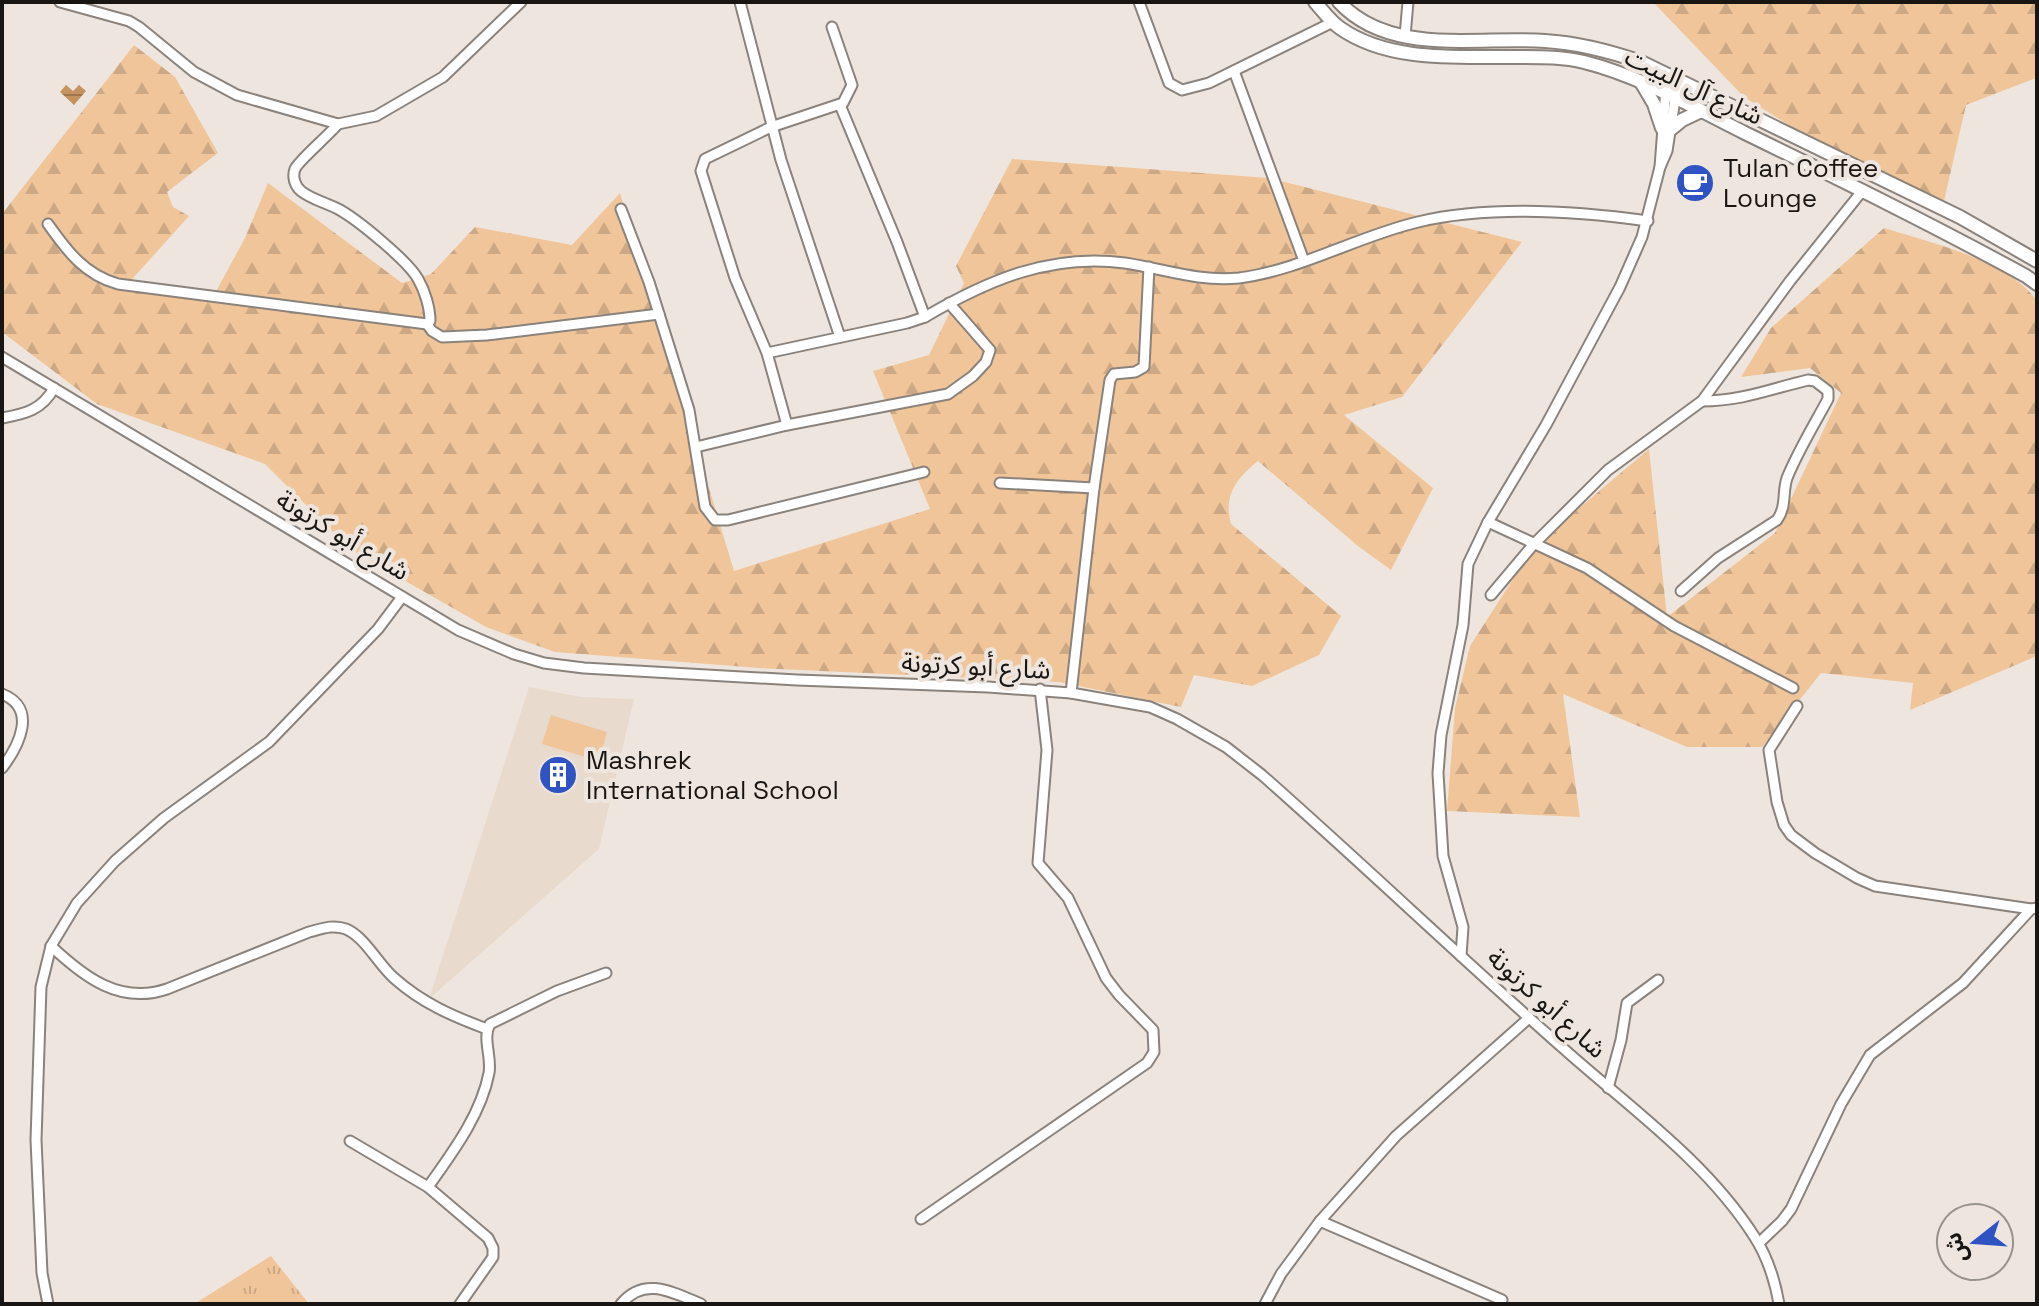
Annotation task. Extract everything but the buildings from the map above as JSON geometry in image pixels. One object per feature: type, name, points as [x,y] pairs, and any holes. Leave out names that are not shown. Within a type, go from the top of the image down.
[{"type":"street","points":[[60,2],[129,21],[194,72],[237,95],[322,122],[338,124],[376,116],[443,77],[521,2]]},
{"type":"street","points":[[740,2],[771,127],[840,337]]},
{"type":"street","points":[[1139,2],[1173,87],[1182,90],[1234,71],[1333,22]]},
{"type":"street","name":"شارع آل البيت","points":[[1315,2],[1333,22],[1354,36],[1388,49],[1443,56],[1570,59],[1641,82],[1863,190],[1959,239],[2037,284]]},
{"type":"street","name":"شارع آل البيت","points":[[1339,2],[1364,22],[1405,36],[1571,43],[1613,53],[1672,77],[1960,217],[2037,261]]},
{"type":"street","points":[[1405,36],[1408,2]]},
{"type":"street","points":[[787,425],[767,353],[735,278],[701,171],[705,159],[771,127],[840,105],[850,93],[852,85],[832,27]]},
{"type":"street","points":[[1234,71],[1304,261]]},
{"type":"street","points":[[1461,956],[1463,927],[1443,856],[1438,761],[1463,625],[1468,564],[1488,522],[1579,365],[1620,287],[1648,221],[1660,167],[1666,157],[1672,77]]},
{"type":"street","points":[[1641,82],[1666,128]]},
{"type":"street","points":[[840,105],[925,317]]},
{"type":"street","points":[[1666,128],[1701,111]]},
{"type":"street","points":[[338,124],[297,165],[295,183],[305,194],[356,220],[412,271],[421,286],[430,314],[427,324]]},
{"type":"street","points":[[1491,595],[1533,545],[1613,465],[1702,401],[1790,281],[1863,190]]},
{"type":"street","points":[[621,209],[689,410],[702,501],[708,513],[718,521],[762,513],[924,472]]},
{"type":"street","points":[[767,353],[907,323],[925,317],[997,279],[1058,262],[1095,260],[1204,279],[1223,279],[1269,272],[1419,222],[1454,216],[1575,213],[1648,221]]},
{"type":"street","points":[[48,224],[92,275],[118,284],[427,324],[442,337],[487,335],[659,314]]},
{"type":"street","points":[[1071,693],[1094,488],[1111,375],[1135,372],[1144,367],[1149,267]]},
{"type":"street","points":[[696,447],[787,425],[934,398],[958,389],[986,362],[990,350],[949,303]]},
{"type":"street","name":"شارع أبو كرتونة","points":[[2,357],[458,630],[497,648],[558,665],[735,677],[1040,689],[1150,707],[1188,725],[1226,747],[1262,775],[1529,1018],[1660,1131],[1728,1200],[1759,1243],[1779,1304]]},
{"type":"street","points":[[1681,591],[1718,558],[1777,520],[1785,505],[1784,487],[1789,474],[1828,399],[1828,391],[1824,386],[1808,380],[1764,394],[1702,401]]},
{"type":"street","points":[[2,418],[33,410],[45,402],[54,388]]},
{"type":"street","points":[[1000,483],[1094,488]]},
{"type":"street","points":[[1488,522],[1587,568],[1674,626],[1793,688]]},
{"type":"street","points":[[48,1304],[42,1273],[36,1140],[41,987],[51,946],[77,903],[115,861],[164,818],[269,742],[378,629],[402,597]]},
{"type":"street","points":[[921,1219],[1083,1109],[1147,1063],[1154,1052],[1153,1030],[1106,978],[1068,898],[1038,863],[1047,750],[1040,689]]},
{"type":"street","points":[[2,694],[19,707],[24,722],[15,748],[2,768]]},
{"type":"street","points":[[1797,706],[1772,743],[1769,757],[1781,815],[1787,830],[1798,841],[1875,886],[2034,908]]},
{"type":"street","points":[[1759,1243],[1791,1209],[1841,1104],[1870,1055],[1963,983],[2034,908]]},
{"type":"street","points":[[51,946],[69,963],[115,992],[153,994],[309,932],[330,927],[342,928],[355,934],[391,975],[415,996],[451,1016],[487,1029]]},
{"type":"street","points":[[428,1187],[459,1143],[487,1082],[490,1058],[487,1029],[504,1015],[606,973]]},
{"type":"street","points":[[1608,1088],[1627,1003],[1658,980]]},
{"type":"street","points":[[1265,1304],[1281,1274],[1320,1221],[1412,1120],[1529,1018]]},
{"type":"street","points":[[350,1141],[428,1187],[488,1238],[493,1257],[460,1304]]},
{"type":"street","points":[[1320,1221],[1502,1300]]},
{"type":"street","points":[[621,1304],[629,1293],[641,1287],[654,1288],[701,1304]]},
{"type":"shaded area","points":[[66,85],[73,91],[79,85],[86,91],[74,105],[60,92]]},
{"type":"shaded area","name":"Mashrek International School","points":[[529,687],[581,697],[634,699],[599,849],[429,999]]},
{"type":"green space","points":[[1653,2],[2037,2],[2036,78],[1966,105],[1944,201],[1834,153],[1744,97]]},
{"type":"green space","points":[[134,45],[175,77],[218,153],[167,192],[173,207],[189,216],[126,286],[214,295],[245,238],[268,183],[402,283],[431,274],[475,227],[572,245],[620,193],[734,571],[930,509],[873,371],[929,355],[964,283],[956,266],[1012,159],[1269,178],[1522,242],[1402,397],[1344,415],[1433,488],[1391,570],[1258,461],[1238,481],[1230,496],[1231,524],[1341,616],[1319,655],[1252,686],[1194,675],[1181,707],[1059,682],[759,668],[555,652],[486,627],[351,550],[265,464],[97,404],[2,332],[2,214]]},
{"type":"green space","points":[[1884,228],[1989,264],[2025,287],[2037,301],[2037,656],[1910,710],[1913,683],[1821,673],[1762,747],[1687,747],[1563,694],[1580,817],[1447,811],[1455,708],[1470,646],[1526,559],[1578,509],[1649,449],[1667,617],[1775,533],[1841,393],[1810,368],[1741,377],[1771,328]]},
{"type":"green space","points":[[551,715],[607,732],[599,761],[542,744]]},
{"type":"green space","points":[[271,1256],[309,1304],[194,1304]]},
{"type":"place","name":"Tulan Coffee Lounge","points":[[1695,183]]},
{"type":"place","name":"Mashrek International School","points":[[558,775]]}]
